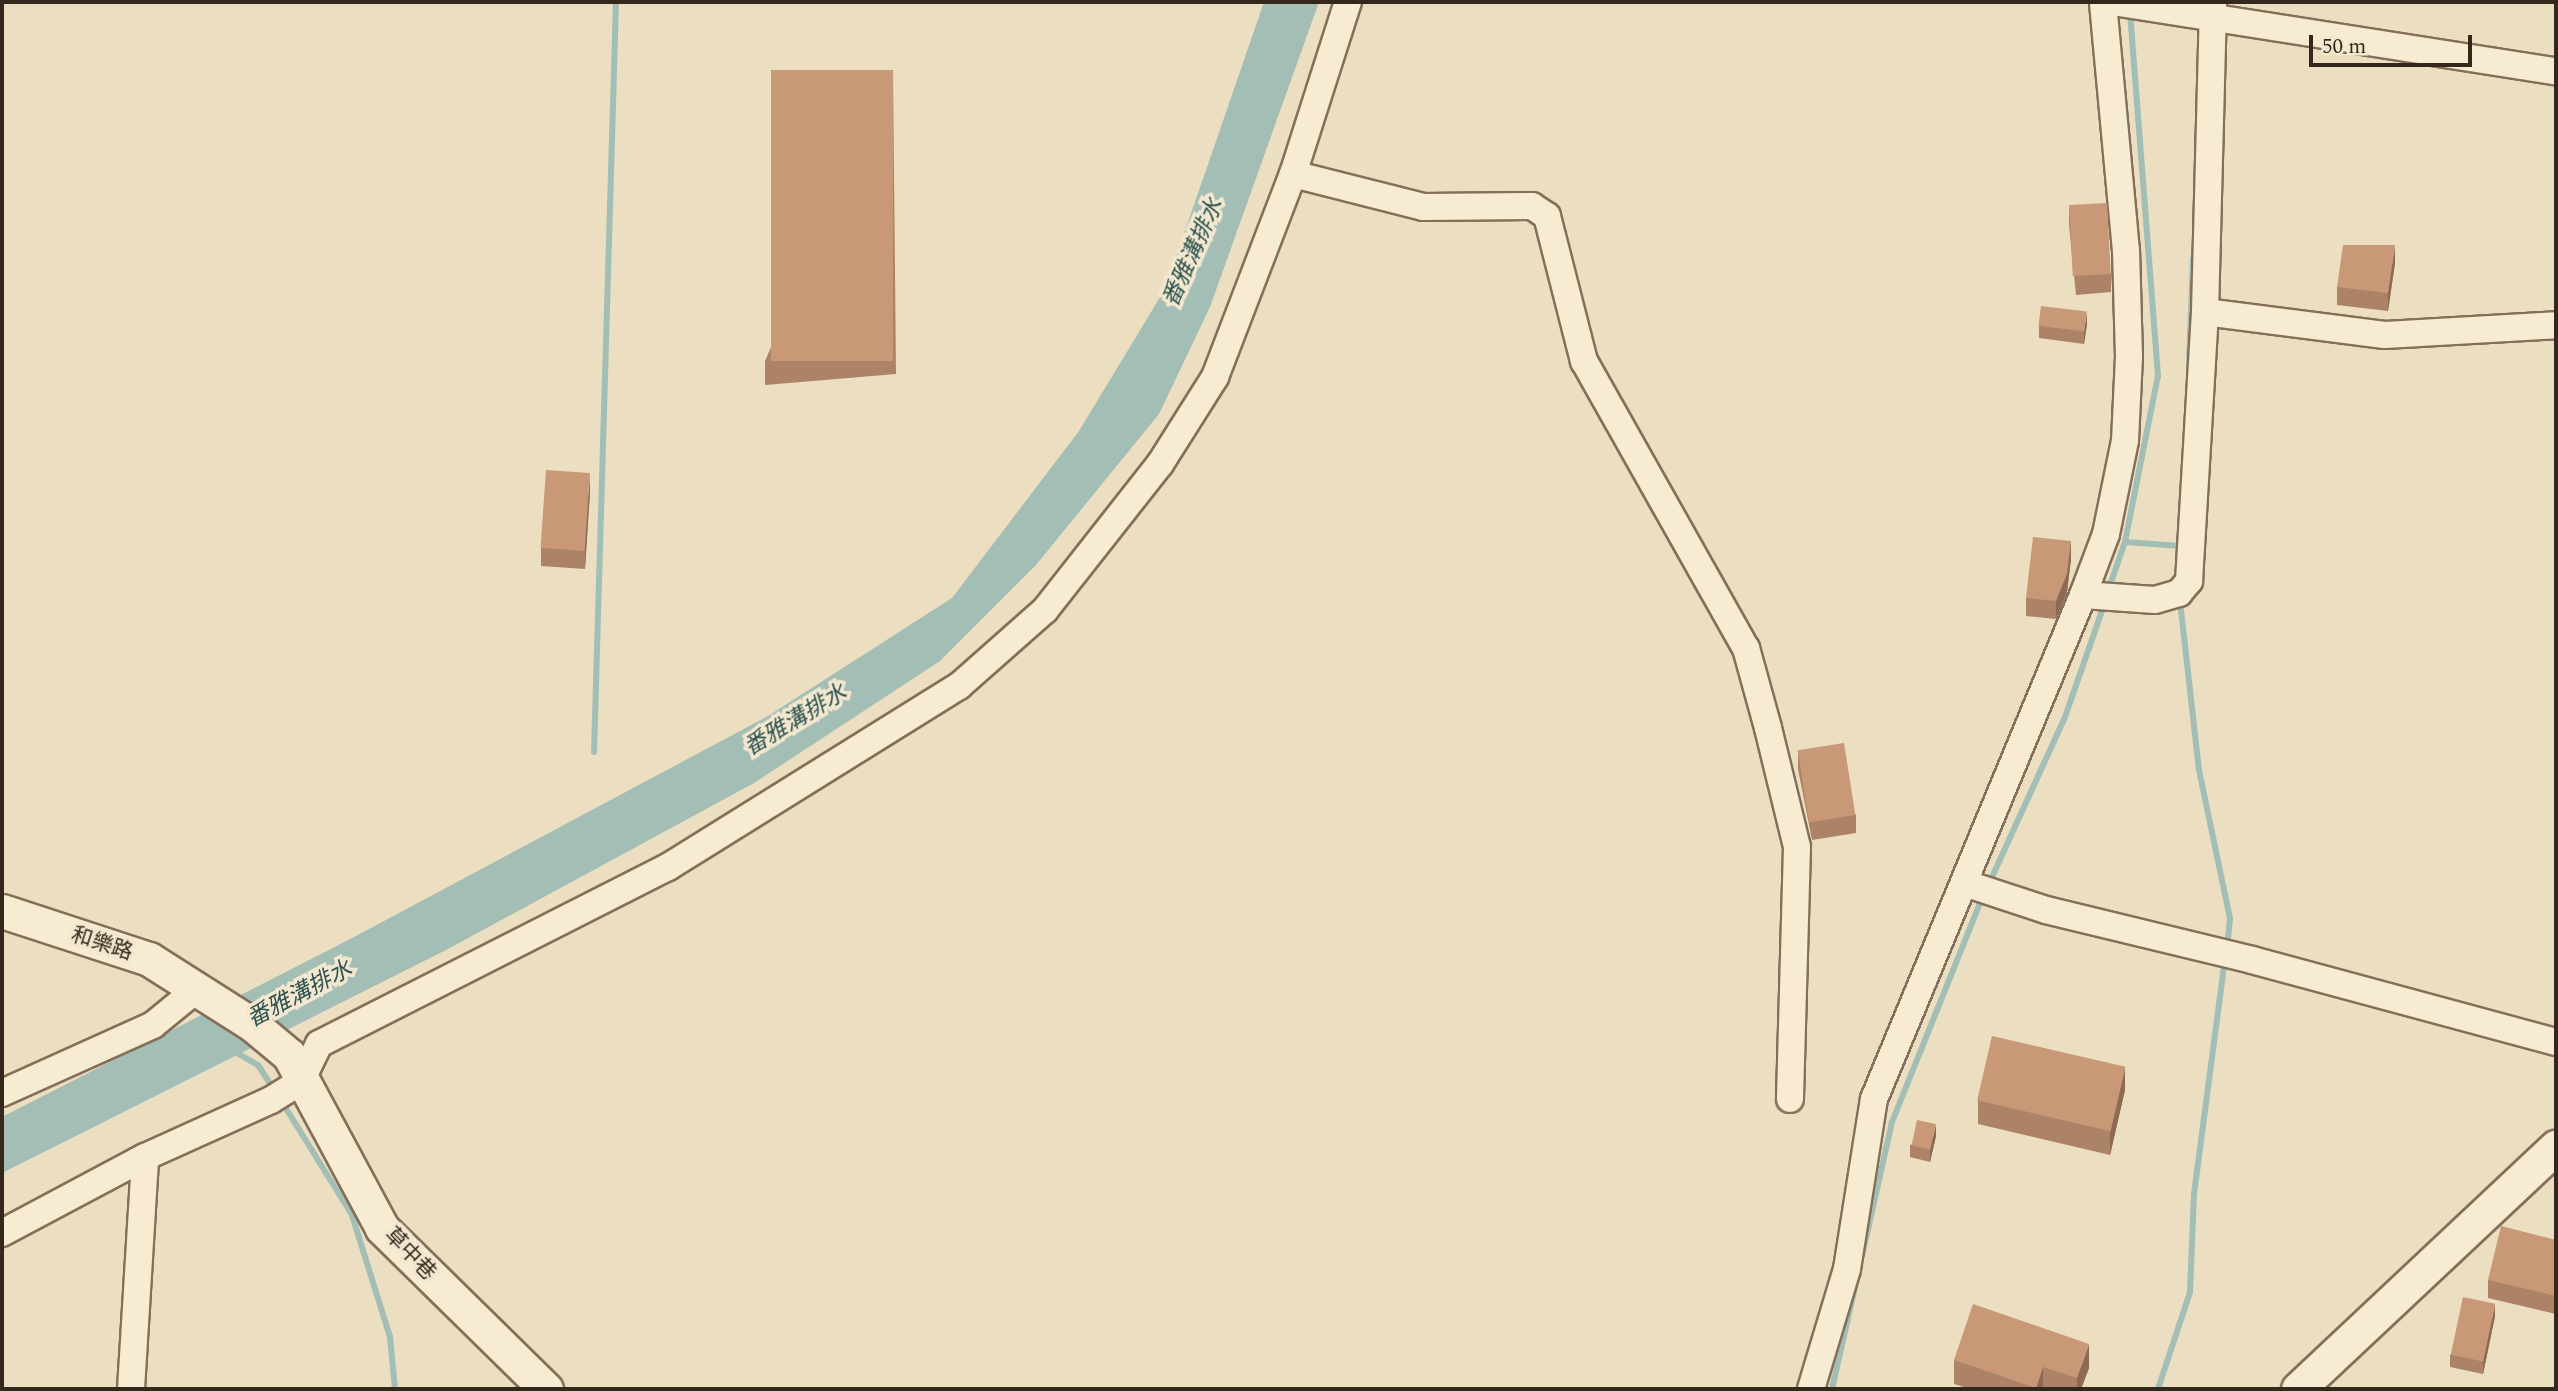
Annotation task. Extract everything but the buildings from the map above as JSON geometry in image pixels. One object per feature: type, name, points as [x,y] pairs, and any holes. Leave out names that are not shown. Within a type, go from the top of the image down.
[{"type":"street","points":[[2,1233],[145,1157],[271,1100],[295,1068],[319,1044],[668,867],[959,686],[1045,610],[1160,464],[1215,377],[1293,174],[1348,2]]},
{"type":"street","points":[[1811,1389],[1847,1269],[1874,1099],[1979,887],[2106,534],[2125,441],[2129,357],[2126,251],[2103,2]]},
{"type":"street","points":[[2113,2],[2213,11],[2556,71]]},
{"type":"street","points":[[2083,595],[2155,600],[2179,593],[2189,581],[2205,312],[2213,11]]},
{"type":"street","points":[[1293,174],[1423,207],[1532,206],[1547,216],[1584,361],[1746,648],[1797,847],[1790,1099]]},
{"type":"street","points":[[2205,312],[2385,335],[2556,325]]},
{"type":"street","points":[[1979,887],[2046,910],[2252,960],[2556,1042]]},
{"type":"street","name":"和樂路","points":[[2,911],[149,959],[253,1025],[295,1068]]},
{"type":"street","points":[[2,1093],[153,1025],[197,989]]},
{"type":"street","name":"草中巷","points":[[295,1068],[382,1228],[546,1389]]},
{"type":"street","points":[[2298,1389],[2556,1147]]},
{"type":"street","points":[[131,1389],[145,1157]]},
{"type":"water","name":"番雅溝排水","points":[[1264,2],[1319,2],[1210,307],[1159,414],[1036,565],[940,661],[754,783],[448,949],[2,1173],[2,1117],[356,936],[768,716],[952,598],[1079,431],[1165,289]]},
{"type":"waterway","points":[[594,752],[616,2]]},
{"type":"waterway","points":[[2108,591],[2125,542],[2158,376],[2130,11]]},
{"type":"waterway","points":[[2189,363],[2193,259]]},
{"type":"waterway","points":[[2125,542],[2181,546],[2181,542]]},
{"type":"waterway","points":[[2180,601],[2199,770],[2230,919],[2227,946]]},
{"type":"waterway","points":[[1988,886],[2065,717],[2105,602]]},
{"type":"waterway","points":[[1862,1256],[1892,1122],[1983,896]]},
{"type":"waterway","points":[[2158,1389],[2190,1292],[2194,1194],[2225,960]]},
{"type":"waterway","points":[[230,1049],[258,1065],[274,1090]]},
{"type":"waterway","points":[[282,1102],[352,1215],[390,1337],[395,1389]]},
{"type":"waterway","points":[[1832,1389],[1855,1287]]}]
